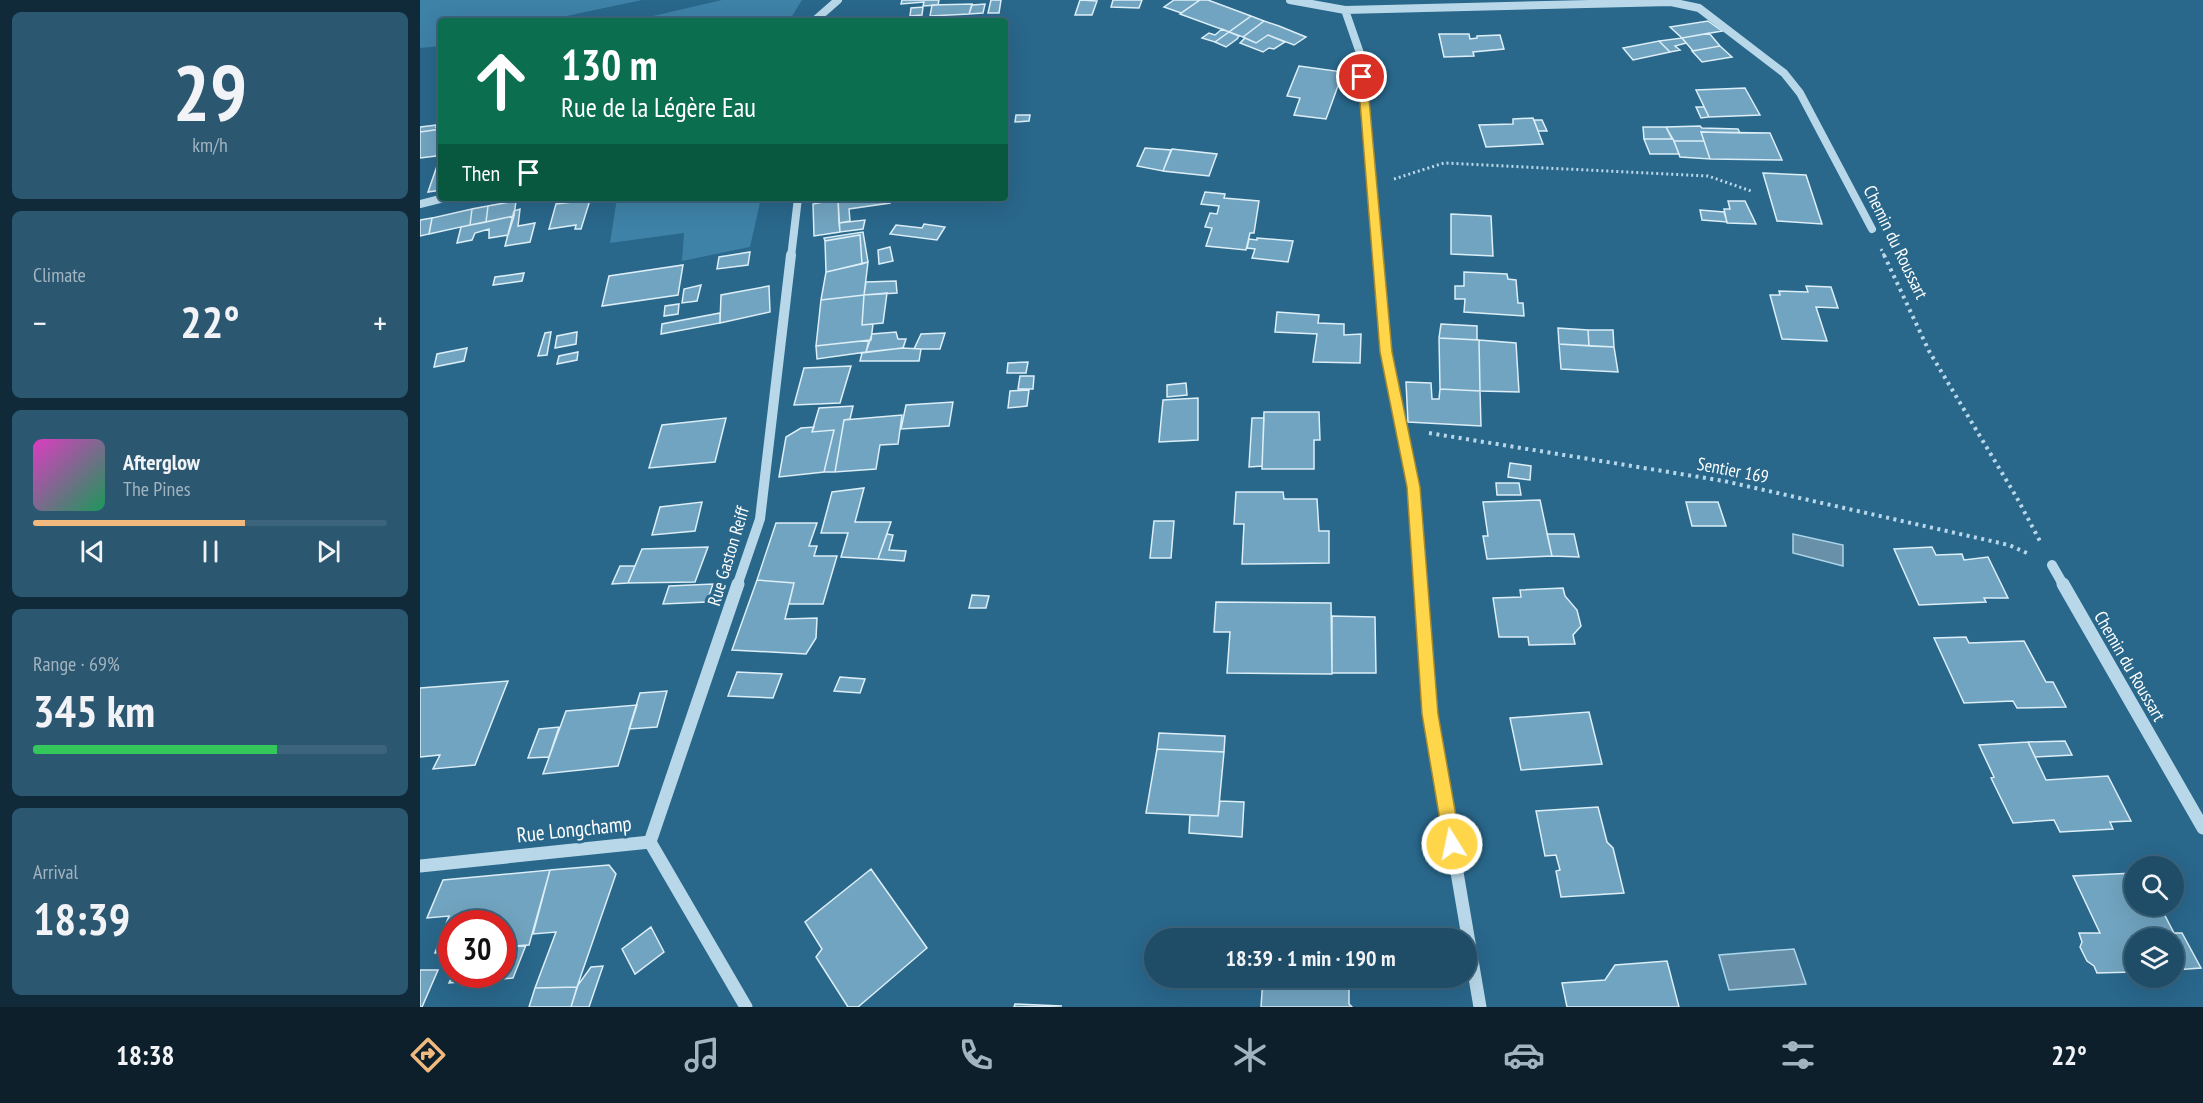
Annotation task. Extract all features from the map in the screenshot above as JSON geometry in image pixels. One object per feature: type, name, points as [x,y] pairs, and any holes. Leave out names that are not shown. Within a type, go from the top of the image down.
[{"type":"street","points":[[817,18],[838,0]]},
{"type":"street","name":"Chemin du Roussart","points":[[1290,0],[1345,10],[1671,2],[1699,8],[1784,73],[1800,93],[1872,229]]},
{"type":"street","points":[[1304,3],[1316,0]]},
{"type":"street","points":[[1345,10],[1361,56],[1386,352],[1414,487],[1430,714],[1480,1007]]},
{"type":"street","points":[[420,204],[438,200]]},
{"type":"street","name":"Rue Gaston Reiff","points":[[650,842],[760,519],[798,201]]},
{"type":"street","name":"Chemin du Roussart","points":[[2052,565],[2203,828]]},
{"type":"street","name":"Rue Longchamp","points":[[420,866],[650,842],[746,1007]]},
{"type":"path","points":[[1370,180],[1391,180],[1444,164],[1708,176],[1752,191]]},
{"type":"path","name":"Chemin du Roussart","points":[[1872,229],[1929,351],[2018,498],[2052,565]]},
{"type":"path","name":"Sentier 169","points":[[1402,429],[1724,481],[2009,545],[2052,565]]},
{"type":"shaded area","points":[[420,0],[642,0],[557,18],[438,18],[438,46],[420,48]]},
{"type":"shaded area","points":[[722,0],[802,0],[791,18],[645,18]]},
{"type":"shaded area","points":[[617,201],[760,201],[750,247],[682,261],[684,233],[610,243]]},
{"type":"shaded area","points":[[1793,534],[1843,545],[1843,566],[1793,553]]},
{"type":"shaded area","points":[[1794,949],[1806,984],[1729,990],[1719,955]]},
{"type":"building","points":[[902,0],[939,0],[938,5],[923,6],[924,2],[901,4]]},
{"type":"building","points":[[991,0],[1001,0],[999,13],[988,13]]},
{"type":"building","points":[[1080,0],[1097,1],[1092,15],[1075,15]]},
{"type":"building","points":[[1113,0],[1142,0],[1139,8],[1111,7]]},
{"type":"building","points":[[1174,0],[1200,0],[1181,13],[1164,7]]},
{"type":"building","points":[[1200,0],[1208,0],[1251,16],[1229,32],[1180,14]]},
{"type":"building","points":[[972,4],[969,14],[930,16],[932,5]]},
{"type":"building","points":[[985,4],[983,13],[969,14],[972,5]]},
{"type":"building","points":[[923,7],[922,15],[910,16],[911,8]]},
{"type":"building","points":[[1251,16],[1264,21],[1243,37],[1229,32]]},
{"type":"building","points":[[1264,21],[1306,37],[1294,45],[1268,35],[1256,43],[1243,37]]},
{"type":"building","points":[[1708,21],[1722,31],[1682,38],[1670,27]]},
{"type":"building","points":[[1222,29],[1229,32],[1215,42],[1202,38],[1209,33],[1215,35]]},
{"type":"building","points":[[1229,32],[1239,36],[1226,47],[1215,42]]},
{"type":"building","points":[[1709,33],[1720,46],[1693,51],[1682,38]]},
{"type":"building","points":[[1439,34],[1469,34],[1470,39],[1477,38],[1477,36],[1500,35],[1504,49],[1473,52],[1474,56],[1444,57]]},
{"type":"building","points":[[1268,35],[1285,42],[1274,49],[1269,48],[1263,52],[1240,43],[1245,38],[1256,43]]},
{"type":"building","points":[[1682,38],[1686,43],[1675,46],[1680,50],[1670,52],[1659,41]]},
{"type":"building","points":[[1659,41],[1670,52],[1633,60],[1623,48]]},
{"type":"building","points":[[1720,46],[1732,57],[1702,62],[1692,51]]},
{"type":"building","points":[[1299,66],[1343,72],[1326,119],[1294,115],[1300,98],[1287,96]]},
{"type":"building","points":[[1745,88],[1760,115],[1709,117],[1696,90]]},
{"type":"building","points":[[1696,107],[1704,107],[1709,117],[1701,118]]},
{"type":"building","points":[[1016,115],[1030,115],[1029,121],[1015,122]]},
{"type":"building","points":[[1533,118],[1543,144],[1486,147],[1479,125],[1513,124],[1513,119]]},
{"type":"building","points":[[1534,120],[1542,120],[1547,131],[1538,131]]},
{"type":"building","points":[[437,125],[438,129],[420,132],[420,127]]},
{"type":"building","points":[[1700,126],[1702,128],[1738,129],[1740,133],[1701,132],[1704,141],[1674,141],[1666,127]]},
{"type":"building","points":[[1643,127],[1666,127],[1672,139],[1644,139]]},
{"type":"building","points":[[438,129],[436,156],[420,158],[420,132]]},
{"type":"building","points":[[1701,132],[1770,133],[1782,160],[1710,159]]},
{"type":"building","points":[[1644,139],[1673,139],[1679,154],[1650,154]]},
{"type":"building","points":[[1674,141],[1704,141],[1710,159],[1680,157]]},
{"type":"building","points":[[1145,148],[1171,150],[1163,171],[1137,166]]},
{"type":"building","points":[[1172,149],[1217,154],[1209,176],[1163,171]]},
{"type":"building","points":[[437,166],[438,166],[438,190],[428,192]]},
{"type":"building","points":[[1763,173],[1806,175],[1822,224],[1777,221]]},
{"type":"building","points":[[1205,192],[1225,194],[1224,198],[1259,201],[1254,233],[1250,233],[1246,250],[1206,246],[1212,228],[1205,227],[1210,213],[1217,214],[1219,206],[1201,204]]},
{"type":"building","points":[[516,201],[514,216],[486,222],[488,206]]},
{"type":"building","points":[[590,201],[581,229],[575,229],[576,225],[549,229],[556,204]]},
{"type":"building","points":[[838,201],[890,201],[890,203],[849,209],[850,221],[839,223]]},
{"type":"building","points":[[838,201],[840,232],[814,236],[813,204]]},
{"type":"building","points":[[1728,201],[1745,201],[1756,224],[1727,223],[1724,209],[1730,209]]},
{"type":"building","points":[[488,206],[486,222],[470,225],[472,209]]},
{"type":"building","points":[[472,209],[470,225],[429,234],[432,218]]},
{"type":"building","points":[[520,209],[518,226],[535,223],[530,242],[505,246],[514,211]]},
{"type":"building","points":[[1700,210],[1724,212],[1727,222],[1702,220]]},
{"type":"building","points":[[1451,214],[1491,216],[1493,256],[1451,254]]},
{"type":"building","points":[[514,216],[508,235],[489,238],[489,229],[475,233],[472,240],[457,243],[461,227]]},
{"type":"building","points":[[432,218],[429,234],[420,236],[420,220]]},
{"type":"building","points":[[865,220],[863,229],[840,232],[839,223]]},
{"type":"building","points":[[924,224],[945,227],[937,240],[890,234],[896,225],[922,228]]},
{"type":"building","points":[[863,232],[868,262],[862,264],[860,235],[825,241],[824,238]]},
{"type":"building","points":[[860,235],[862,264],[826,272],[825,241]]},
{"type":"building","points":[[1257,238],[1293,241],[1288,262],[1252,258],[1255,249],[1247,248],[1249,239],[1257,240]]},
{"type":"building","points":[[890,247],[893,261],[879,264],[878,250]]},
{"type":"building","points":[[750,252],[748,265],[717,269],[719,257]]},
{"type":"building","points":[[868,262],[864,295],[821,300],[826,272]]},
{"type":"building","points":[[683,265],[678,295],[602,306],[609,276]]},
{"type":"building","points":[[1464,272],[1507,274],[1508,279],[1516,280],[1518,303],[1523,303],[1524,316],[1464,312],[1465,299],[1455,299],[1455,286],[1464,286]]},
{"type":"building","points":[[524,273],[522,281],[493,285],[495,277]]},
{"type":"building","points":[[896,281],[897,293],[864,295],[866,282]]},
{"type":"building","points":[[701,285],[697,301],[682,303],[684,289]]},
{"type":"building","points":[[769,286],[770,312],[720,323],[721,295]]},
{"type":"building","points":[[1806,286],[1831,287],[1838,308],[1816,307],[1827,341],[1782,339],[1770,295],[1780,295],[1779,291],[1808,292]]},
{"type":"building","points":[[887,293],[883,323],[862,325],[864,295]]},
{"type":"building","points":[[864,295],[862,325],[873,324],[871,340],[816,346],[821,300]]},
{"type":"building","points":[[679,304],[678,314],[664,316],[665,306]]},
{"type":"building","points":[[1277,312],[1319,315],[1318,323],[1344,324],[1344,335],[1361,334],[1360,363],[1313,362],[1317,334],[1275,332]]},
{"type":"building","points":[[720,313],[720,323],[661,334],[662,324]]},
{"type":"building","points":[[1441,324],[1477,326],[1477,340],[1439,338]]},
{"type":"building","points":[[1558,328],[1588,330],[1589,346],[1559,344]]},
{"type":"building","points":[[1588,330],[1613,330],[1614,347],[1589,346]]},
{"type":"building","points":[[551,332],[547,355],[538,356],[545,333]]},
{"type":"building","points":[[577,332],[576,344],[555,348],[557,336]]},
{"type":"building","points":[[896,332],[898,339],[906,339],[903,348],[866,352],[872,334]]},
{"type":"building","points":[[945,333],[940,349],[914,349],[921,334]]},
{"type":"building","points":[[1439,338],[1479,340],[1480,391],[1440,389]]},
{"type":"building","points":[[869,340],[866,352],[817,359],[816,346]]},
{"type":"building","points":[[1479,340],[1516,343],[1519,392],[1480,391]]},
{"type":"building","points":[[1559,344],[1614,347],[1618,372],[1561,369]]},
{"type":"building","points":[[467,348],[464,361],[434,367],[437,354]]},
{"type":"building","points":[[902,348],[921,349],[919,361],[860,361],[862,353]]},
{"type":"building","points":[[578,352],[577,360],[557,364],[559,356]]},
{"type":"building","points":[[1028,362],[1026,373],[1007,373],[1008,363]]},
{"type":"building","points":[[851,366],[840,403],[794,405],[804,368]]},
{"type":"building","points":[[1020,376],[1034,376],[1033,389],[1018,389]]},
{"type":"building","points":[[1406,382],[1431,383],[1432,399],[1439,399],[1440,389],[1480,391],[1481,426],[1408,422]]},
{"type":"building","points":[[1186,383],[1187,395],[1167,397],[1167,385]]},
{"type":"building","points":[[1029,390],[1027,406],[1008,408],[1010,391]]},
{"type":"building","points":[[1198,398],[1198,440],[1159,442],[1163,400]]},
{"type":"building","points":[[953,402],[949,426],[901,429],[906,405]]},
{"type":"building","points":[[853,406],[850,419],[844,420],[835,472],[824,472],[834,430],[812,432],[819,408]]},
{"type":"building","points":[[1264,412],[1319,412],[1320,440],[1314,440],[1314,469],[1262,469]]},
{"type":"building","points":[[902,415],[898,444],[880,445],[876,469],[835,472],[844,420]]},
{"type":"building","points":[[726,418],[715,462],[649,468],[662,425]]},
{"type":"building","points":[[1252,418],[1264,418],[1262,466],[1249,467]]},
{"type":"building","points":[[814,427],[812,432],[834,430],[824,472],[779,477],[786,437],[801,428]]},
{"type":"building","points":[[1510,463],[1531,466],[1530,480],[1508,477]]},
{"type":"building","points":[[1496,483],[1519,483],[1521,495],[1497,495]]},
{"type":"building","points":[[864,488],[855,522],[891,522],[878,559],[841,557],[848,533],[821,533],[832,492]]},
{"type":"building","points":[[1236,492],[1283,492],[1284,499],[1317,499],[1319,531],[1329,531],[1329,563],[1242,564],[1244,524],[1234,524]]},
{"type":"building","points":[[1540,500],[1552,556],[1487,559],[1483,536],[1488,536],[1483,502]]},
{"type":"building","points":[[702,502],[695,531],[652,535],[660,507]]},
{"type":"building","points":[[1686,502],[1718,502],[1726,526],[1692,526]]},
{"type":"building","points":[[1154,521],[1174,521],[1171,558],[1150,558]]},
{"type":"building","points":[[776,523],[817,523],[809,546],[817,546],[814,556],[837,556],[823,604],[789,604],[794,583],[757,580]]},
{"type":"building","points":[[887,534],[893,535],[889,550],[906,551],[904,561],[878,559]]},
{"type":"building","points":[[1547,534],[1574,534],[1579,557],[1552,556]]},
{"type":"building","points":[[708,547],[695,582],[628,583],[642,549]]},
{"type":"building","points":[[1932,547],[1936,555],[1962,554],[1964,560],[1988,557],[2008,598],[1984,598],[1986,602],[1919,605],[1894,549]]},
{"type":"building","points":[[620,566],[635,566],[628,583],[612,584]]},
{"type":"building","points":[[757,580],[794,583],[785,619],[817,618],[816,638],[806,654],[732,650]]},
{"type":"building","points":[[713,584],[707,602],[663,604],[669,586]]},
{"type":"building","points":[[1563,588],[1565,596],[1577,610],[1581,626],[1573,635],[1575,644],[1529,645],[1528,637],[1499,637],[1493,598],[1521,597],[1520,590]]},
{"type":"building","points":[[972,595],[989,596],[986,608],[969,608]]},
{"type":"building","points":[[1216,602],[1331,603],[1332,674],[1227,673],[1230,632],[1214,632]]},
{"type":"building","points":[[1332,616],[1375,617],[1376,673],[1332,673]]},
{"type":"building","points":[[1966,637],[1969,643],[2024,641],[2046,682],[2053,682],[2066,707],[2017,708],[2013,701],[1964,703],[1934,638]]},
{"type":"building","points":[[737,672],[782,674],[773,698],[728,696]]},
{"type":"building","points":[[840,677],[865,679],[860,693],[834,691]]},
{"type":"building","points":[[508,681],[475,765],[433,769],[440,755],[420,757],[420,688]]},
{"type":"building","points":[[667,691],[657,727],[629,729],[640,693]]},
{"type":"building","points":[[637,705],[618,766],[543,774],[566,711]]},
{"type":"building","points":[[1589,712],[1602,764],[1521,770],[1510,718]]},
{"type":"building","points":[[559,727],[549,757],[528,758],[539,729]]},
{"type":"building","points":[[1159,733],[1225,736],[1224,752],[1157,749]]},
{"type":"building","points":[[2065,741],[2072,755],[2035,757],[2028,742]]},
{"type":"building","points":[[2028,742],[2046,780],[2108,776],[2131,821],[2110,822],[2113,829],[2060,832],[2054,820],[2013,823],[1991,778],[1994,777],[1979,745]]},
{"type":"building","points":[[1157,749],[1224,752],[1218,816],[1146,813]]},
{"type":"building","points":[[1220,801],[1244,802],[1242,837],[1189,833],[1190,815],[1218,816]]},
{"type":"building","points":[[1598,807],[1607,842],[1613,848],[1624,893],[1561,897],[1556,871],[1560,870],[1556,855],[1545,856],[1536,811]]},
{"type":"building","points":[[609,865],[616,874],[577,987],[535,988],[556,932],[533,934],[550,870]]},
{"type":"building","points":[[871,869],[927,948],[858,1007],[848,1007],[816,957],[822,949],[805,922]]},
{"type":"building","points":[[550,870],[529,945],[516,946],[516,910],[438,910],[438,917],[427,918],[443,880]]},
{"type":"building","points":[[2124,873],[2124,916],[2165,916],[2171,928],[2124,928],[2124,972],[2097,973],[2094,966],[2087,961],[2080,947],[2082,942],[2079,933],[2100,933],[2073,876]]},
{"type":"building","points":[[651,927],[664,952],[635,974],[622,949]]},
{"type":"building","points":[[2184,937],[2201,968],[2184,969]]},
{"type":"building","points":[[526,945],[516,970],[516,946]]},
{"type":"building","points":[[1667,961],[1679,1007],[1567,1007],[1562,983],[1605,980],[1615,965]]},
{"type":"building","points":[[603,966],[589,1007],[571,1007],[578,985],[591,967]]},
{"type":"building","points":[[420,970],[438,970],[422,1007],[420,1007]]},
{"type":"building","points":[[577,987],[571,1007],[529,1007],[535,988]]},
{"type":"building","points":[[1262,988],[1349,988],[1349,1004],[1352,1007],[1261,1007]]},
{"type":"building","points":[[1015,1004],[1062,1006],[1014,1007]]},
{"type":"route","points":[[1362,77],[1386,352],[1414,487],[1430,714],[1452,844]]}]
